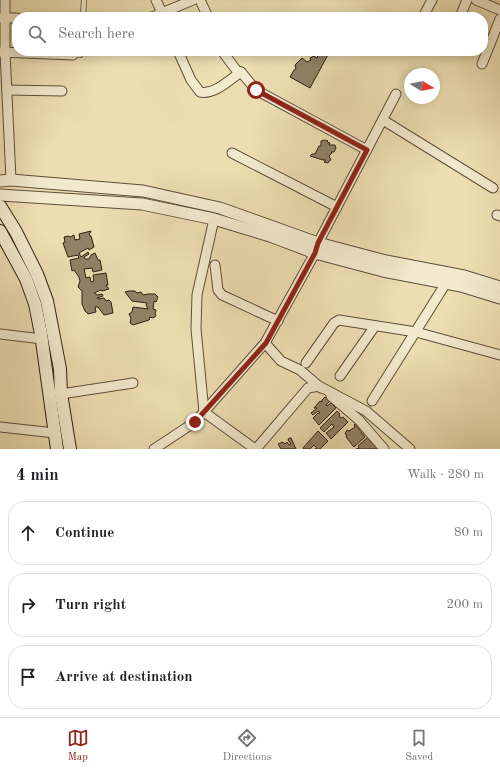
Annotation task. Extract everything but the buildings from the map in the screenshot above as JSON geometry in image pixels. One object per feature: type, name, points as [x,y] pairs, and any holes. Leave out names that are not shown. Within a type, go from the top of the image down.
[{"type":"main road","points":[[0,206],[16,232],[37,274],[47,301],[60,369],[61,394],[70,449]]},
{"type":"main road","points":[[2,235],[26,279],[35,304],[42,339],[57,449]]},
{"type":"street","points":[[5,0],[2,18],[2,52],[7,90],[6,180],[143,191],[220,208],[317,248],[383,271],[461,286],[500,298]]},
{"type":"street","points":[[156,0],[162,12]]},
{"type":"street","points":[[169,12],[193,0]]},
{"type":"street","points":[[200,0],[206,12]]},
{"type":"street","points":[[426,12],[432,0]]},
{"type":"street","points":[[462,12],[467,0]]},
{"type":"street","points":[[476,0],[500,10]]},
{"type":"street","points":[[488,49],[500,19]]},
{"type":"street","points":[[2,52],[12,52]]},
{"type":"street","points":[[180,56],[191,80],[200,92],[206,93],[215,90],[241,72]]},
{"type":"street","points":[[226,56],[237,71],[241,72],[256,90],[367,150]]},
{"type":"street","points":[[482,64],[485,56]]},
{"type":"street","points":[[7,90],[62,91]]},
{"type":"street","points":[[154,449],[195,422],[266,343],[317,248],[396,94]]},
{"type":"street","points":[[383,120],[493,188]]},
{"type":"street","points":[[232,153],[337,207]]},
{"type":"street","points":[[0,195],[142,204],[214,220],[317,248],[464,276],[500,287]]},
{"type":"street","points":[[214,220],[197,295],[196,330],[204,412],[256,449],[308,388],[319,386],[366,411],[410,449]]},
{"type":"street","points":[[215,265],[218,290],[222,295],[278,321]]},
{"type":"street","points":[[372,401],[446,283]]},
{"type":"street","points":[[306,363],[337,321],[416,332],[500,355]]},
{"type":"street","points":[[340,376],[375,326]]},
{"type":"street","points":[[0,334],[42,339]]},
{"type":"street","points":[[266,343],[281,361],[300,370],[359,420],[384,449]]},
{"type":"street","points":[[61,394],[133,383]]},
{"type":"street","points":[[0,427],[55,433]]},
{"type":"lane","points":[[83,12],[84,0]]},
{"type":"route","points":[[195,422],[266,343],[315,253],[318,243],[367,150],[256,90]]}]
